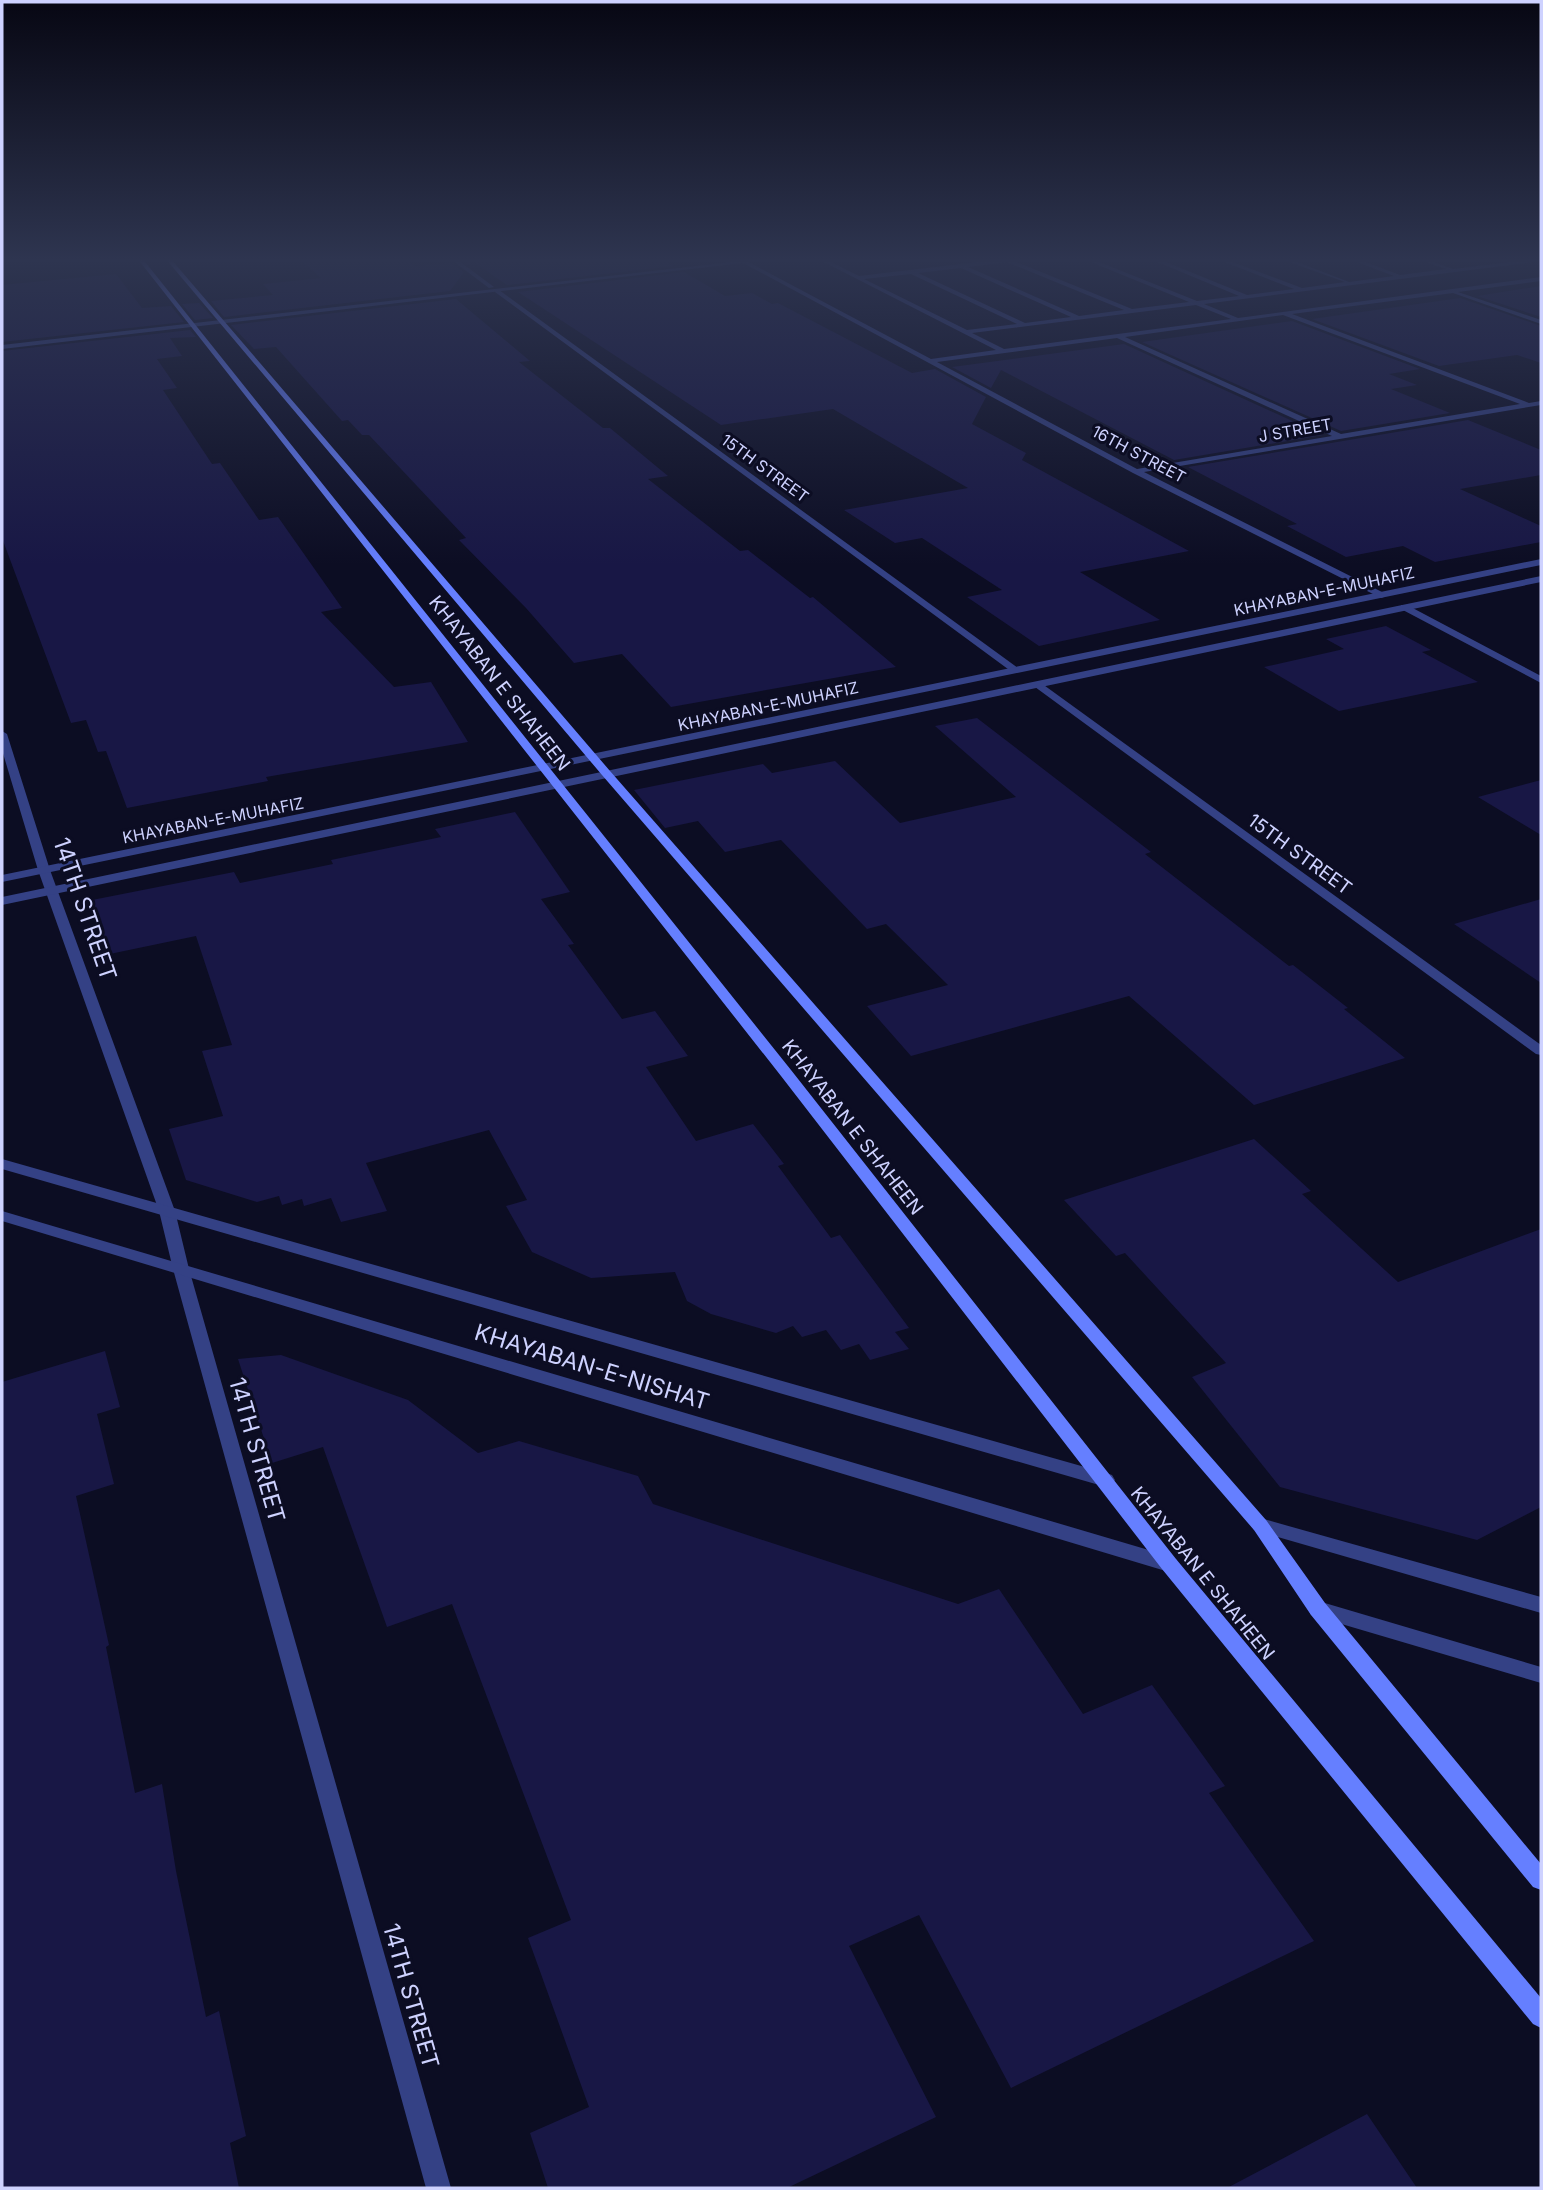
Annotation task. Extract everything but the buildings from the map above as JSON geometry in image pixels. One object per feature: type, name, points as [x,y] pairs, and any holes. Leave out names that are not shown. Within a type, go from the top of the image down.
[{"type":"main road","name":"KHAYABAN E SHAHEEN","points":[[219,360],[1106,1480],[1169,1564],[1541,2016]]},
{"type":"main road","name":"KHAYABAN E SHAHEEN","points":[[253,360],[1260,1525],[1318,1609],[1541,1880]]},
{"type":"street","name":"15TH STREET","points":[[592,360],[1016,670]]},
{"type":"street","points":[[931,361],[937,360]]},
{"type":"street","points":[[1171,360],[1341,437]]},
{"type":"street","points":[[1409,360],[1529,405]]},
{"type":"street","name":"16TH STREET","points":[[931,361],[1136,471],[1381,595]]},
{"type":"street","name":"J STREET","points":[[1136,471],[1541,403]]},
{"type":"street","name":"KHAYABAN-E-MUHAFIZ","points":[[2,879],[1541,562]]},
{"type":"street","name":"KHAYABAN-E-MUHAFIZ","points":[[2,901],[1541,579]]},
{"type":"street","points":[[1404,607],[1541,680]]},
{"type":"street","points":[[1214,629],[1237,642]]},
{"type":"street","name":"15TH STREET","points":[[1038,685],[1541,1051]]},
{"type":"street","name":"14TH STREET","points":[[2,734],[51,891],[167,1211],[439,2188]]},
{"type":"street","name":"KHAYABAN-E-NISHAT","points":[[2,1164],[1106,1480]]},
{"type":"street","name":"KHAYABAN-E-NISHAT","points":[[2,1216],[1169,1564]]},
{"type":"street","points":[[1260,1525],[1541,1605]]},
{"type":"street","points":[[1318,1609],[1541,1675]]}]
